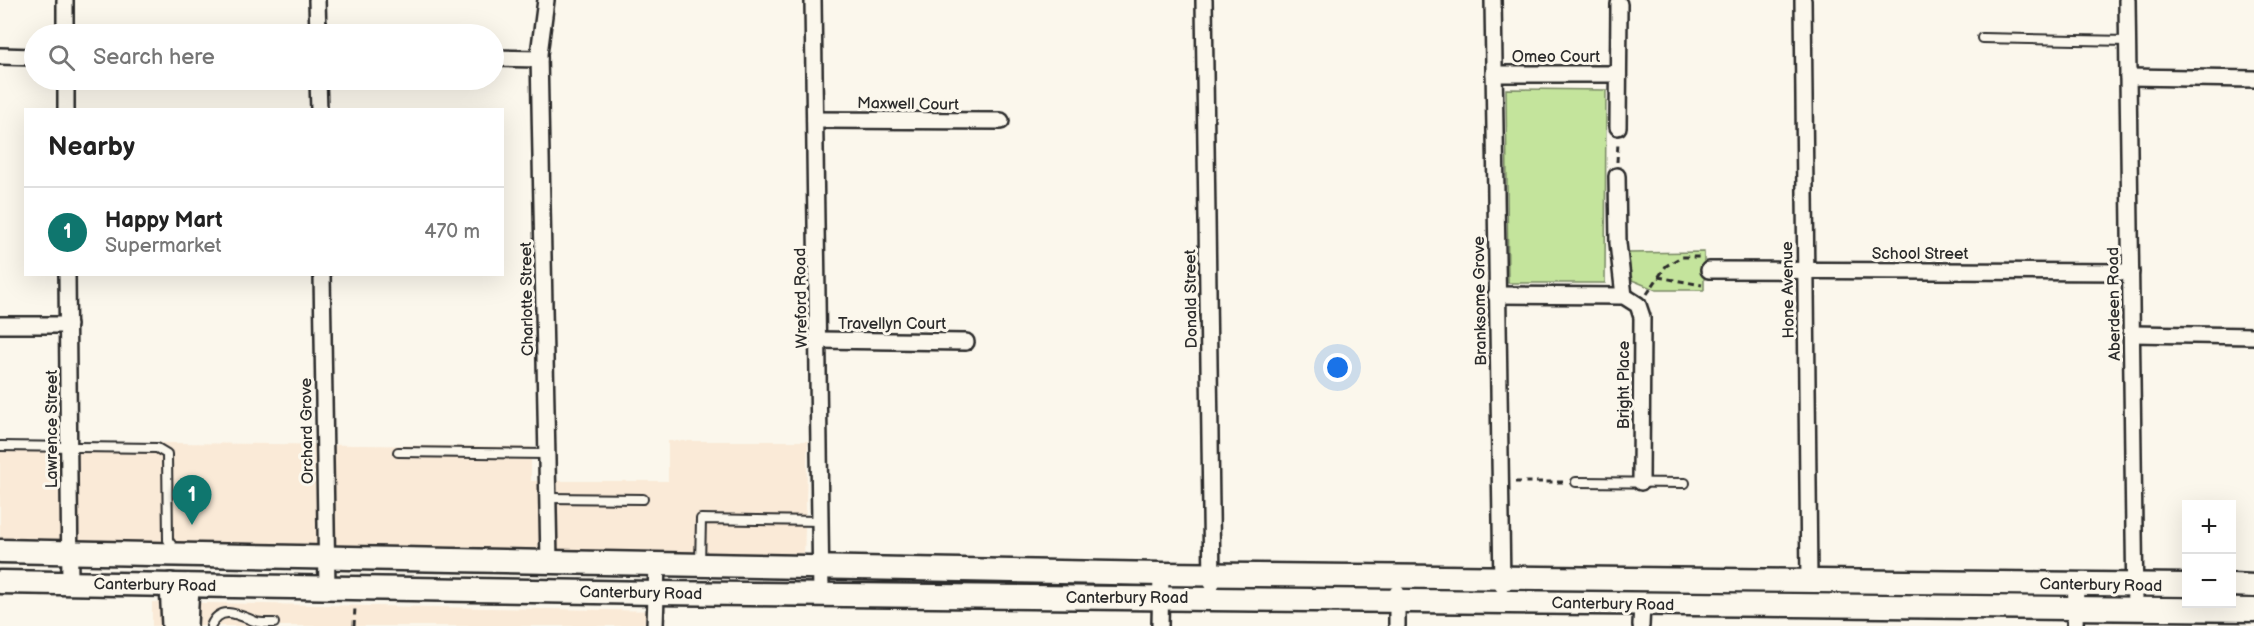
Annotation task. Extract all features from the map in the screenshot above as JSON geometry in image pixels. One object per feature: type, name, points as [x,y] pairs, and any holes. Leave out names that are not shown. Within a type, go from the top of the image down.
[{"type":"main road","name":"Canterbury Road","points":[[0,551],[1161,574],[2182,585]]},
{"type":"main road","points":[[179,555],[180,585]]},
{"type":"main road","name":"Canterbury Road","points":[[0,582],[656,593],[1642,603],[2075,617],[2135,608],[2254,610]]},
{"type":"main road","points":[[2236,585],[2254,586]]},
{"type":"street","points":[[65,0],[65,24]]},
{"type":"street","points":[[317,0],[318,24]]},
{"type":"street","name":"Charlotte Street","points":[[546,0],[539,59],[549,562]]},
{"type":"street","name":"Wreford Road","points":[[813,0],[821,595]]},
{"type":"street","name":"Donald Street","points":[[1204,0],[1212,598]]},
{"type":"street","name":"Branksome Grove","points":[[1493,0],[1496,295],[1503,602]]},
{"type":"street","name":"Hone Avenue","points":[[1803,0],[1809,580]]},
{"type":"street","name":"Aberdeen Road","points":[[2127,0],[2135,608]]},
{"type":"street","name":"Omeo Court","points":[[1618,126],[1619,4]]},
{"type":"street","points":[[0,56],[24,57]]},
{"type":"street","points":[[504,58],[539,59]]},
{"type":"street","name":"Omeo Court","points":[[1494,74],[1618,74]]},
{"type":"street","points":[[2128,77],[2254,79]]},
{"type":"street","points":[[66,90],[66,108]]},
{"type":"street","points":[[318,90],[319,108]]},
{"type":"street","name":"Maxwell Court","points":[[815,120],[1001,121]]},
{"type":"street","points":[[1617,176],[1618,243],[1624,296]]},
{"type":"street","name":"School Street","points":[[1709,270],[2131,272]]},
{"type":"street","name":"Lawrence Street","points":[[68,276],[70,583]]},
{"type":"street","name":"Orchard Grove","points":[[322,276],[327,587]]},
{"type":"street","points":[[1496,295],[1624,296],[1638,305]]},
{"type":"street","name":"Bright Place","points":[[1638,305],[1642,317],[1641,482]]},
{"type":"street","points":[[0,324],[68,325]]},
{"type":"street","points":[[2132,334],[2254,336]]},
{"type":"street","name":"Travellyn Court","points":[[818,340],[966,342]]},
{"type":"street","points":[[655,626],[657,564]]},
{"type":"street","points":[[1160,626],[1161,574]]},
{"type":"street","points":[[1397,626],[1398,575]]},
{"type":"street","points":[[2075,617],[2076,584]]},
{"type":"street","points":[[173,626],[180,585]]},
{"type":"street","points":[[180,585],[186,626]]},
{"type":"street","points":[[1641,626],[1642,603]]},
{"type":"lane","points":[[1982,38],[2128,41]]},
{"type":"lane","points":[[0,446],[157,448],[167,454],[168,540],[179,555]]},
{"type":"lane","points":[[398,452],[547,454]]},
{"type":"lane","points":[[1576,482],[1685,483]]},
{"type":"lane","points":[[548,498],[643,499]]},
{"type":"lane","points":[[700,565],[701,519],[821,521]]},
{"type":"lane","points":[[211,626],[220,615],[228,613],[237,613],[260,623],[274,623]]},
{"type":"path","points":[[1617,176],[1618,126]]},
{"type":"path","points":[[1638,305],[1658,277],[1666,266],[1681,257],[1701,257],[1709,270],[1710,286],[1658,277]]},
{"type":"path","points":[[1500,482],[1576,482]]},
{"type":"shaded area","points":[[0,441],[531,447],[531,481],[668,481],[668,441],[808,441],[804,559],[0,538]]},
{"type":"shaded area","points":[[152,602],[664,611],[663,626],[152,626]]},
{"type":"green space","points":[[1506,89],[1606,90],[1605,283],[1508,283]]},
{"type":"green space","points":[[1704,252],[1704,290],[1656,290],[1632,280],[1628,253]]},
{"type":"place","name":"Happy Mart","points":[[192,525]]}]
